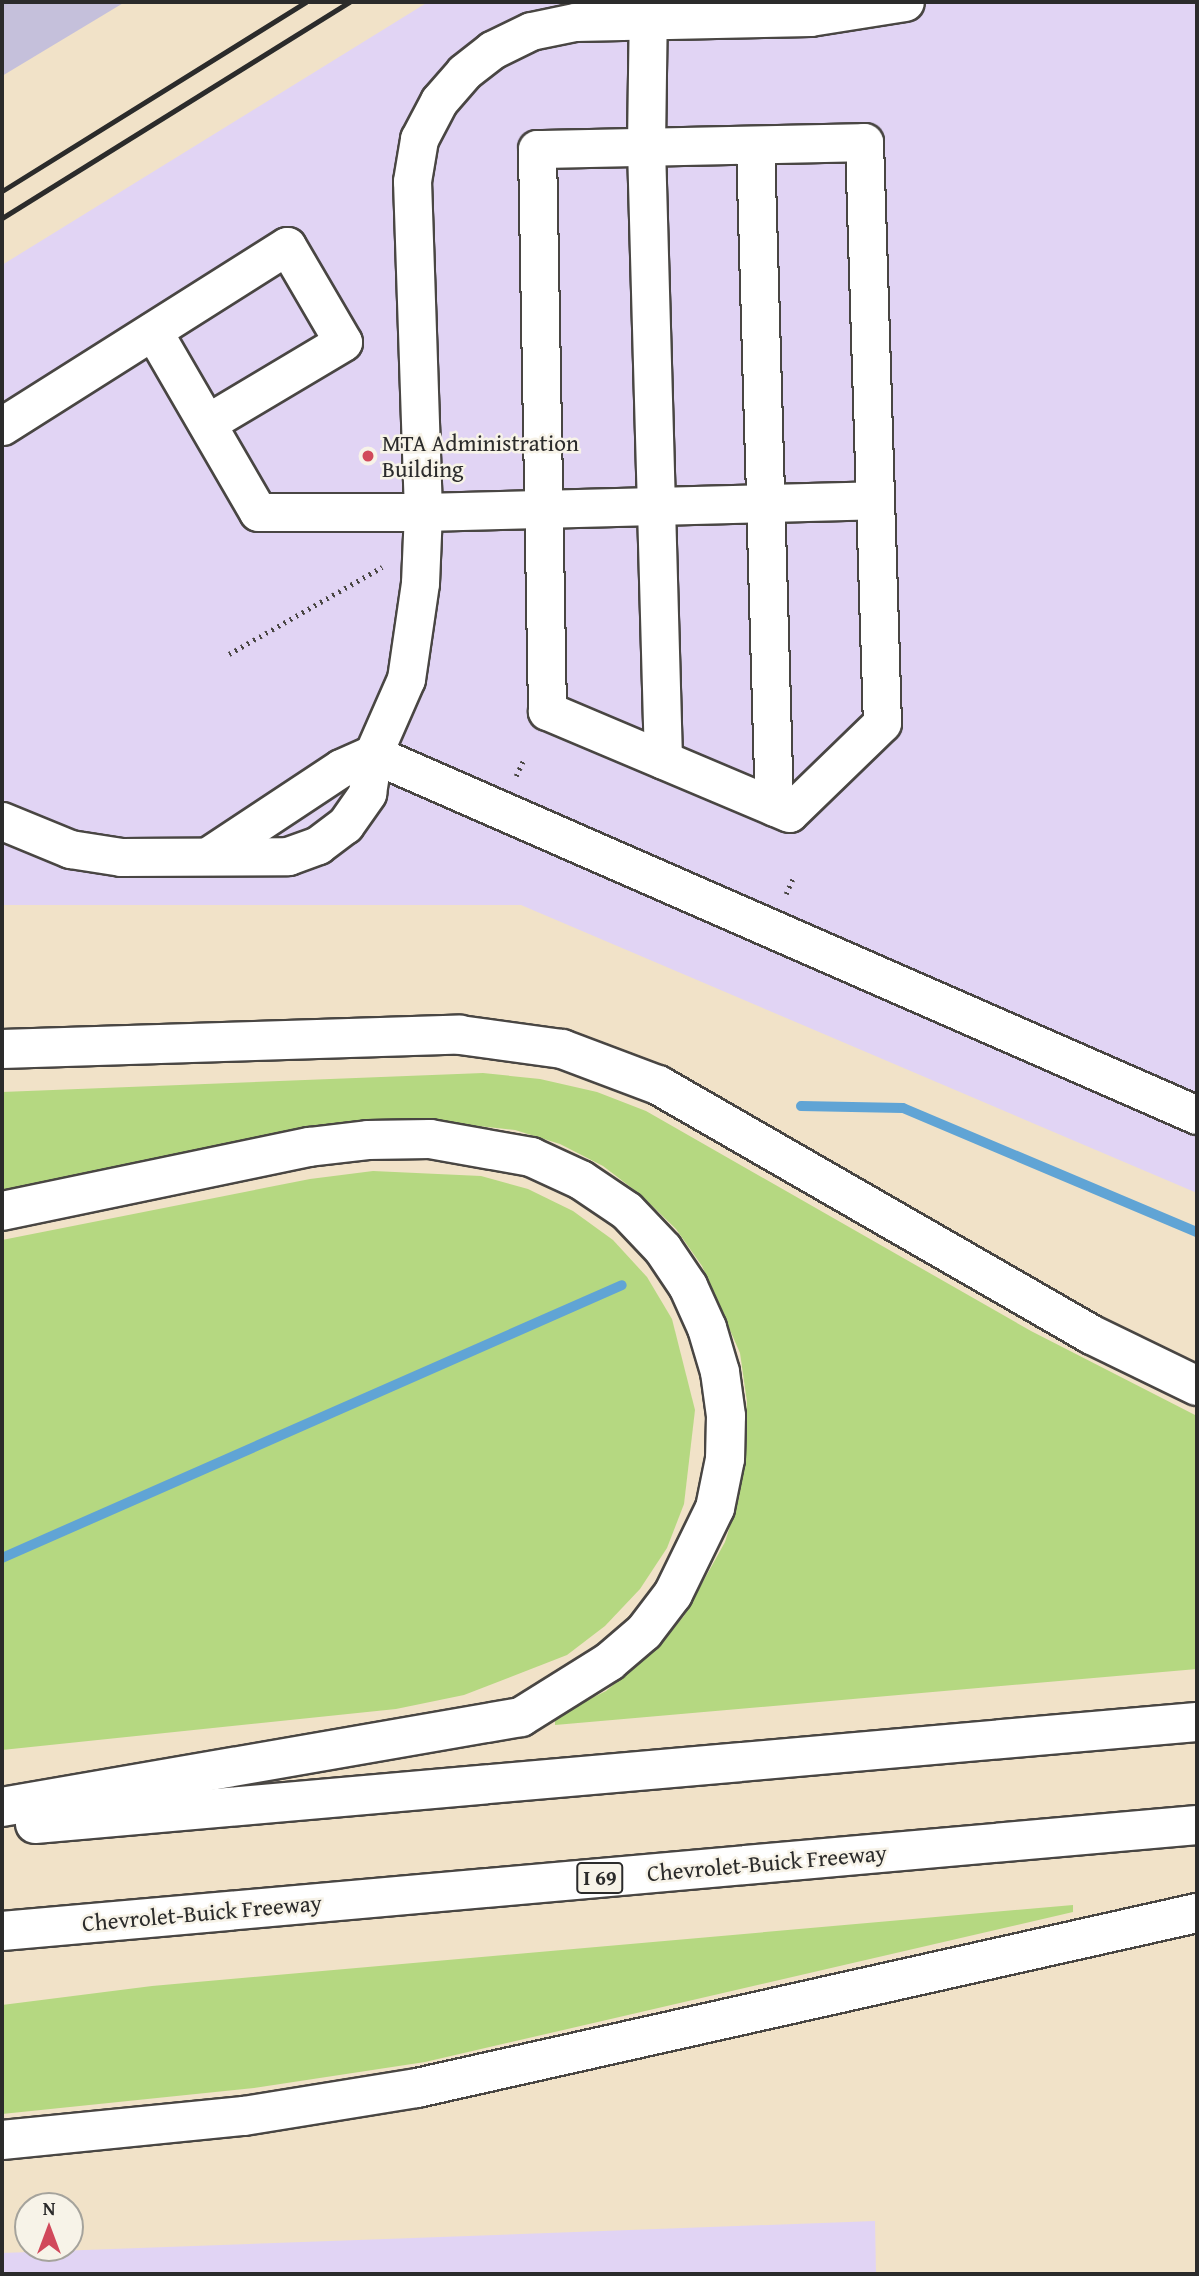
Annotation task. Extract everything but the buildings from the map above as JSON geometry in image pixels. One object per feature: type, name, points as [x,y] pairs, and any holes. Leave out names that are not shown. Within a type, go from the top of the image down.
[{"type":"highway","points":[[2,1049],[448,1035],[516,1040],[562,1049],[658,1085],[1092,1335],[1197,1386]]},
{"type":"highway","points":[[2,1211],[309,1147],[368,1140],[430,1139],[531,1157],[581,1180],[627,1211],[663,1249],[688,1286],[707,1328],[720,1372],[726,1416],[725,1459],[715,1508],[673,1594],[644,1632],[609,1662],[521,1717],[2,1807]]},
{"type":"highway","points":[[2,1827],[1197,1722]]},
{"type":"highway","name":"Chevrolet-Buick Freeway","points":[[2,1931],[1197,1825]]},
{"type":"highway","points":[[2,2140],[244,2116],[417,2088],[1197,1913]]},
{"type":"lane","points":[[2,821],[70,849],[144,858],[288,856],[318,845],[345,825],[367,793],[373,754],[393,716],[409,668],[420,583],[423,512],[412,181],[419,139],[439,101],[492,51],[531,31],[648,12],[810,10],[905,2]]},
{"type":"lane","points":[[648,12],[646,146],[663,760]]},
{"type":"lane","points":[[864,142],[882,723],[789,813],[547,711],[537,149],[755,145],[864,142]]},
{"type":"lane","points":[[755,145],[774,807]]},
{"type":"lane","points":[[2,426],[287,246],[343,342],[207,423]]},
{"type":"lane","points":[[153,331],[258,512],[423,512],[875,500]]},
{"type":"lane","points":[[208,856],[341,768],[373,754],[1197,1115]]},
{"type":"path","points":[[229,654],[382,566]]},
{"type":"path","points":[[513,783],[524,759]]},
{"type":"path","points":[[785,897],[794,876]]},
{"type":"shaded area","points":[[2,2],[125,2],[2,76]]},
{"type":"shaded area","points":[[428,2],[1197,2],[1197,1193],[521,905],[2,905],[2,265]]},
{"type":"shaded area","points":[[875,2221],[876,2274],[2,2274],[2,2253],[14,2253],[14,2262],[84,2262],[84,2250]]},
{"type":"green space","points":[[483,1073],[540,1079],[597,1092],[646,1111],[1031,1331],[1197,1416],[1197,1669],[555,1725],[555,1716],[606,1691],[658,1647],[684,1616],[725,1542],[739,1498],[747,1402],[740,1353],[702,1266],[676,1229],[641,1195],[603,1166],[560,1144],[515,1130],[415,1119],[301,1130],[2,1190],[2,1092]]},
{"type":"green space","points":[[373,1171],[481,1176],[528,1189],[573,1211],[613,1240],[647,1277],[672,1319],[695,1410],[684,1504],[667,1548],[640,1589],[605,1626],[567,1655],[464,1695],[396,1709],[2,1750],[2,1240],[310,1179]]},
{"type":"green space","points":[[1073,1905],[1073,1912],[425,2062],[254,2088],[2,2114],[2,2005],[152,1986]]},
{"type":"waterway","points":[[801,1106],[903,1108],[1197,1232]]},
{"type":"waterway","points":[[2,1558],[622,1285]]},
{"type":"railway","points":[[2,191],[306,2]]},
{"type":"railway","points":[[2,218],[349,2]]},
{"type":"place","name":"MTA Administration Building","points":[[368,456]]}]
